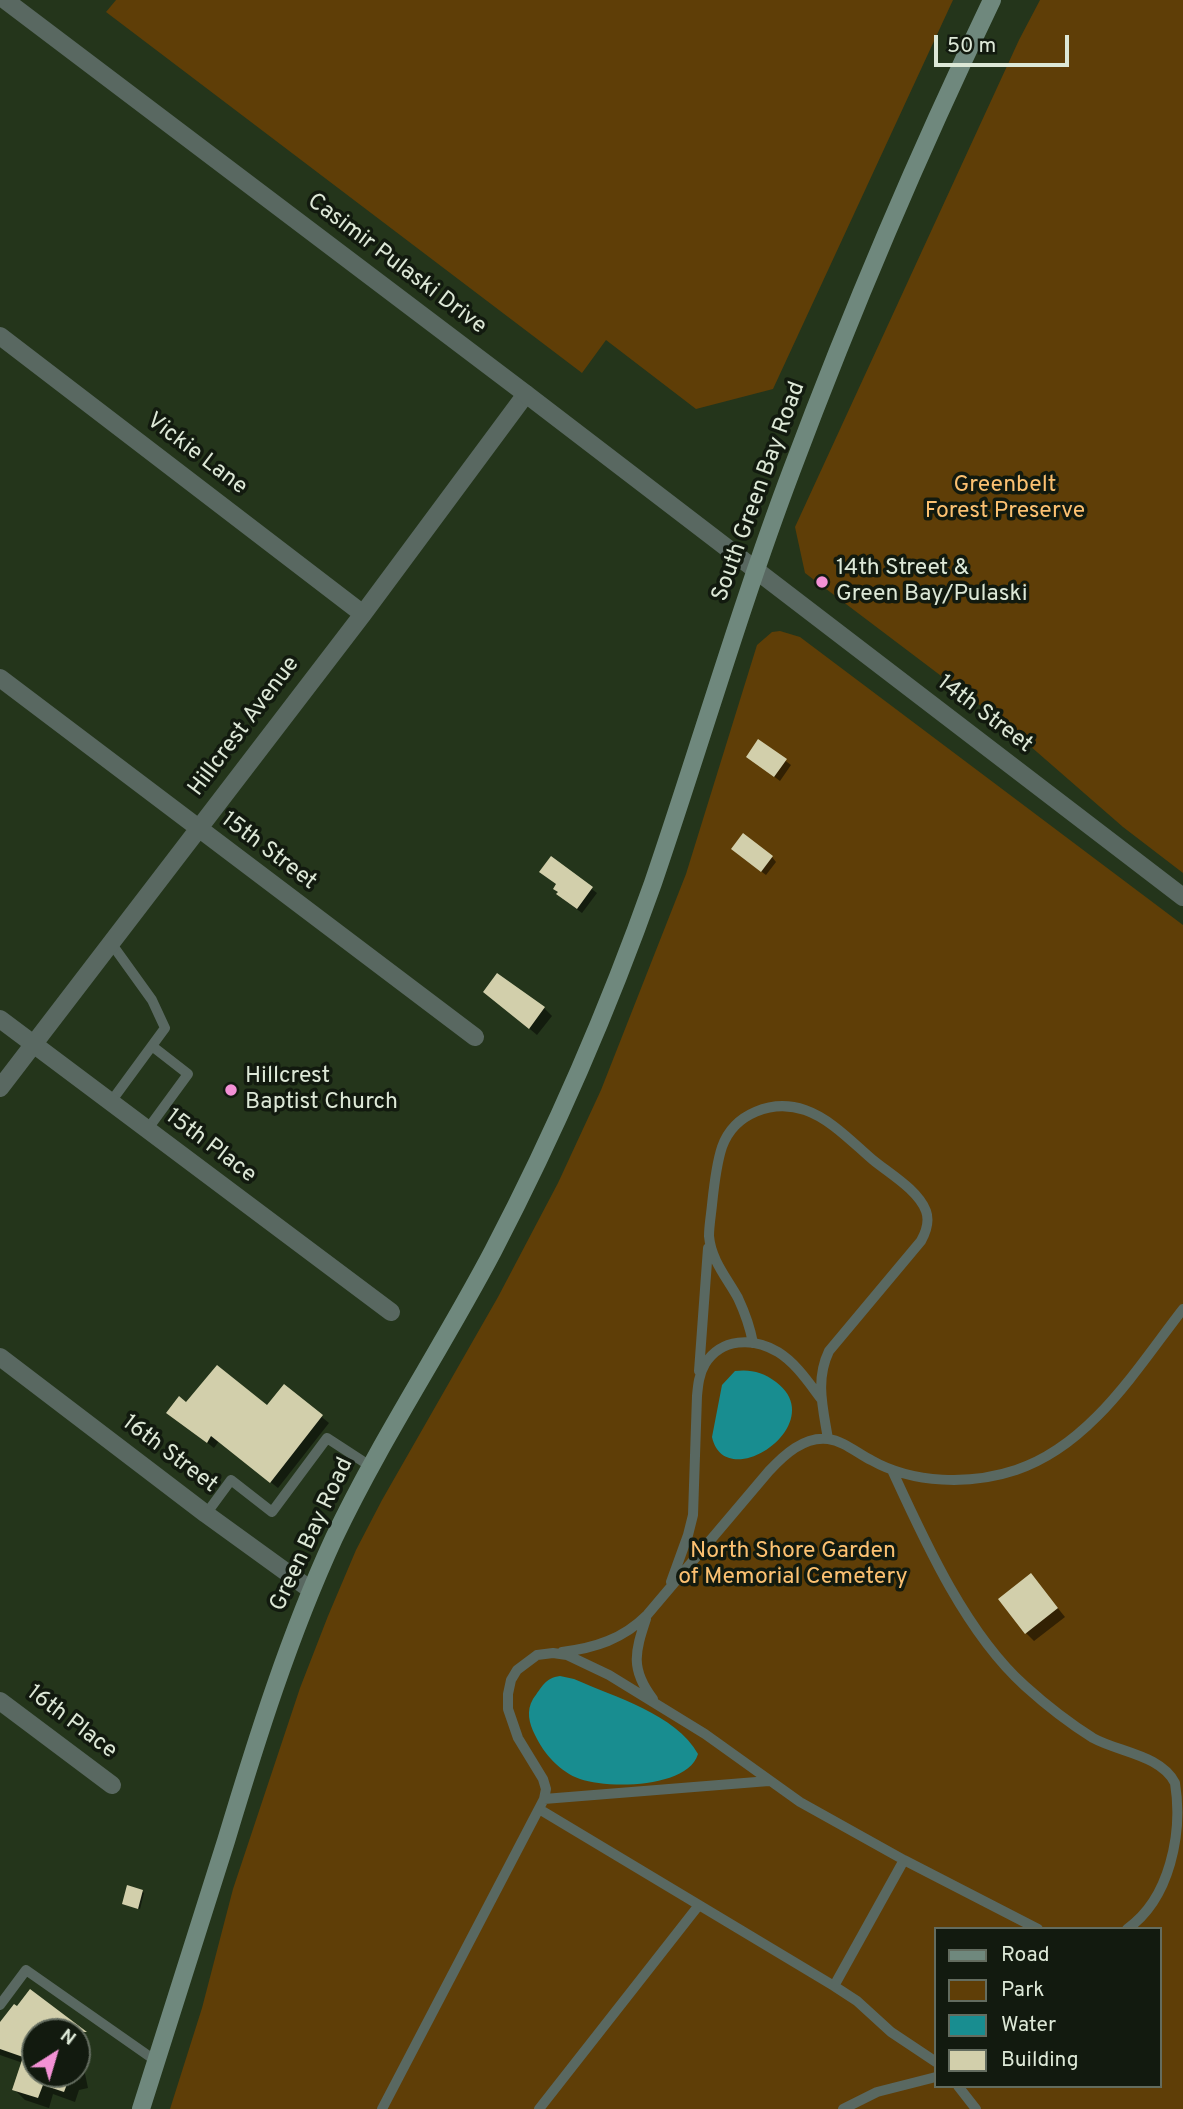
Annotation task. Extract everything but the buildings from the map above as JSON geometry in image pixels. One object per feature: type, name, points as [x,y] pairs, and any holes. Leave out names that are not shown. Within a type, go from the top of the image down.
[{"type":"main road","name":"South Green Bay Road","points":[[605,1013],[674,822],[790,473],[857,303],[942,106],[992,0]]},
{"type":"main road","name":"Green Bay Road","points":[[141,2109],[256,1740],[312,1590],[370,1466],[492,1253],[556,1125],[605,1013]]},
{"type":"street","name":"Casimir Pulaski Drive","points":[[5,0],[756,571]]},
{"type":"street","name":"Vickie Lane","points":[[0,336],[363,614]]},
{"type":"street","name":"Hillcrest Avenue","points":[[0,1088],[363,614],[526,394]]},
{"type":"street","name":"14th Street","points":[[756,571],[1183,897]]},
{"type":"street","name":"15th Street","points":[[0,678],[475,1037]]},
{"type":"street","name":"15th Place","points":[[0,1019],[391,1312]]},
{"type":"street","name":"16th Street","points":[[0,1357],[206,1514],[312,1590]]},
{"type":"street","name":"16th Place","points":[[0,1700],[113,1785]]},
{"type":"lane","points":[[110,1102],[165,1028],[152,1000],[111,943]]},
{"type":"lane","points":[[146,1130],[188,1074],[152,1046]]},
{"type":"lane","points":[[667,1591],[680,1561],[693,1515],[709,1235],[714,1184],[722,1146],[736,1126],[756,1111],[779,1106],[808,1111],[825,1120],[912,1191],[926,1210],[928,1221],[927,1231],[921,1241],[823,1363],[820,1378],[828,1439]]},
{"type":"lane","points":[[709,1235],[711,1251],[738,1297],[749,1323],[753,1343]]},
{"type":"lane","points":[[382,2109],[542,1804],[547,1788],[518,1738],[508,1709],[511,1680],[517,1670],[537,1655],[602,1645],[636,1626],[769,1471],[786,1453],[803,1444],[828,1439],[892,1470],[916,1476],[963,1479],[1016,1470],[1044,1457],[1072,1438],[1121,1390],[1183,1309]]},
{"type":"lane","points":[[699,1378],[704,1364],[722,1348],[743,1341],[766,1346],[779,1353],[803,1375],[822,1400]]},
{"type":"lane","points":[[206,1514],[231,1480],[272,1512],[327,1438],[370,1466]]},
{"type":"lane","points":[[892,1470],[957,1599],[986,1642],[1023,1684],[1073,1725],[1095,1739],[1148,1760],[1174,1781],[1183,1816],[1182,1840],[1174,1867],[1155,1903],[1130,1927]]},
{"type":"lane","points":[[647,1615],[636,1658],[638,1675],[656,1704]]},
{"type":"lane","points":[[553,1653],[567,1655],[609,1675],[705,1734],[800,1802],[904,1860],[1034,1927]]},
{"type":"lane","points":[[542,1804],[769,1781]]},
{"type":"lane","points":[[542,1804],[699,1905],[857,2001],[891,2032],[934,2061]]},
{"type":"lane","points":[[834,1986],[904,1860]]},
{"type":"lane","points":[[539,2109],[699,1905]]},
{"type":"lane","points":[[0,2005],[26,1970],[156,2061]]},
{"type":"lane","points":[[843,2109],[877,2092],[934,2078]]},
{"type":"lane","points":[[960,2088],[976,2109]]},
{"type":"green space","points":[[116,0],[953,0],[773,389],[696,409],[606,340],[582,373],[106,12]]},
{"type":"green space","name":"Greenbelt Forest Preserve","points":[[1040,0],[1183,0],[1183,873],[1123,827],[1006,725],[805,573],[795,527],[1019,40]]},
{"type":"green space","name":"North Shore Garden of Memorial Cemetery","points":[[780,631],[800,637],[1183,925],[1183,2109],[170,2109],[202,2008],[233,1889],[300,1688],[328,1616],[356,1550],[498,1297],[558,1183],[601,1090],[686,874],[757,645],[772,632]]},
{"type":"water","points":[[735,1371],[756,1372],[776,1382],[790,1399],[791,1417],[784,1433],[770,1447],[753,1457],[735,1459],[721,1453],[712,1437],[722,1385]]},
{"type":"water","points":[[560,1676],[574,1679],[660,1717],[688,1740],[698,1754],[691,1765],[679,1774],[646,1783],[593,1782],[566,1772],[553,1762],[543,1749],[529,1717],[533,1699],[542,1687],[547,1681]]},
{"type":"place","name":"14th Street & Green Bay/Pulaski","points":[[822,582]]},
{"type":"place","name":"Hillcrest Baptist Church","points":[[231,1090]]}]
